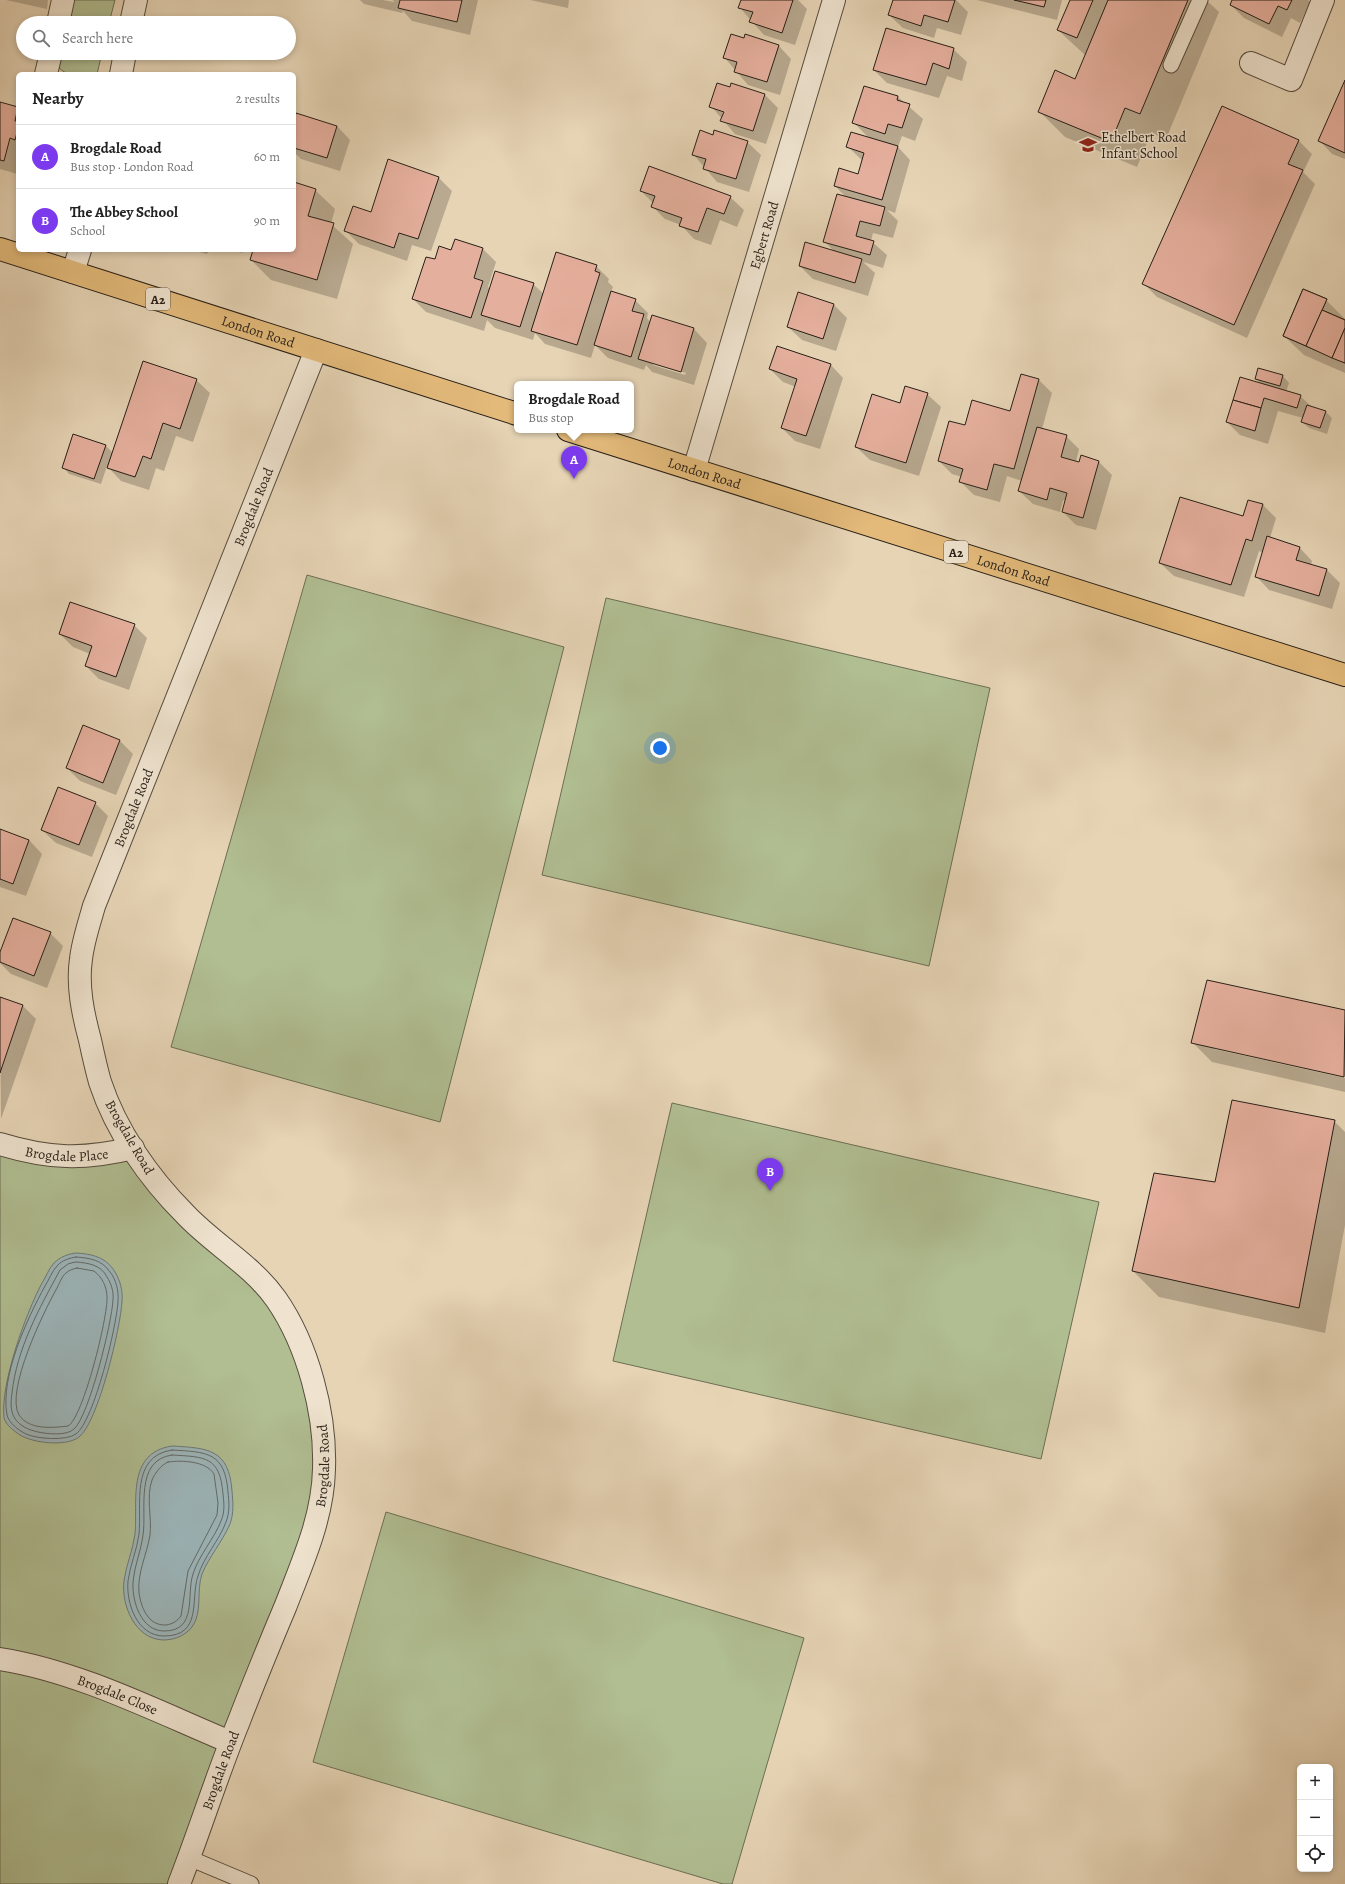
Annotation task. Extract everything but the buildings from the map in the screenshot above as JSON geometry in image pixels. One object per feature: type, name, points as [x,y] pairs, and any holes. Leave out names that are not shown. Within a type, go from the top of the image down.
[{"type":"main road","name":"London Road","points":[[0,249],[514,413]]},
{"type":"main road","name":"London Road","points":[[577,433],[1345,675]]},
{"type":"street","points":[[60,16],[63,0]]},
{"type":"street","points":[[133,16],[136,0]]},
{"type":"street","name":"Egbert Road","points":[[694,470],[834,0]]},
{"type":"street","points":[[1251,63],[1291,80],[1323,0]]},
{"type":"street","points":[[46,72],[49,60]]},
{"type":"street","points":[[121,72],[124,60]]},
{"type":"street","points":[[74,272],[79,252]]},
{"type":"street","name":"Brogdale Road","points":[[178,1884],[189,1858],[230,1742],[304,1558],[316,1524],[324,1469],[318,1400],[296,1334],[287,1315],[274,1296],[254,1275],[205,1235],[156,1182],[116,1119],[100,1083],[86,1025],[80,980],[81,961],[94,906],[316,350]]},
{"type":"street","name":"Brogdale Place","points":[[0,1144],[40,1154],[75,1158],[105,1155],[133,1148]]},
{"type":"street","name":"Brogdale Close","points":[[0,1659],[54,1672],[127,1698],[230,1742]]},
{"type":"lane","points":[[1171,65],[1200,0]]},
{"type":"lane","points":[[189,1858],[251,1884]]},
{"type":"green space","points":[[70,0],[115,0],[111,16],[66,16]]},
{"type":"green space","points":[[58,60],[100,60],[97,72],[64,72],[59,68]]},
{"type":"green space","points":[[307,575],[564,647],[440,1122],[171,1047]]},
{"type":"green space","points":[[606,598],[990,688],[929,966],[542,875]]},
{"type":"green space","points":[[672,1103],[1099,1202],[1041,1459],[613,1361]]},
{"type":"green space","points":[[133,1148],[287,1315],[324,1469],[179,1884],[0,1884],[0,1153]]},
{"type":"green space","points":[[386,1512],[804,1638],[732,1884],[723,1884],[313,1762]]},
{"type":"water","points":[[76,1253],[98,1257],[107,1263],[117,1275],[122,1293],[118,1331],[101,1394],[94,1413],[86,1428],[79,1437],[73,1440],[58,1443],[41,1442],[20,1435],[6,1423],[4,1418],[4,1404],[6,1387],[10,1368],[22,1330],[42,1283],[56,1261],[64,1256]]},
{"type":"water","points":[[172,1446],[206,1450],[221,1459],[230,1477],[233,1508],[230,1524],[202,1574],[199,1587],[197,1615],[192,1627],[183,1635],[163,1640],[153,1638],[145,1634],[132,1619],[125,1600],[124,1581],[135,1534],[137,1481],[141,1468],[147,1458],[157,1450]]},
{"type":"place","name":"Ethelbert Road Infant School","points":[[1088,145]]},
{"type":"place","name":"Brogdale Road","points":[[574,479]]},
{"type":"place","name":"The Abbey School","points":[[770,1191]]}]
